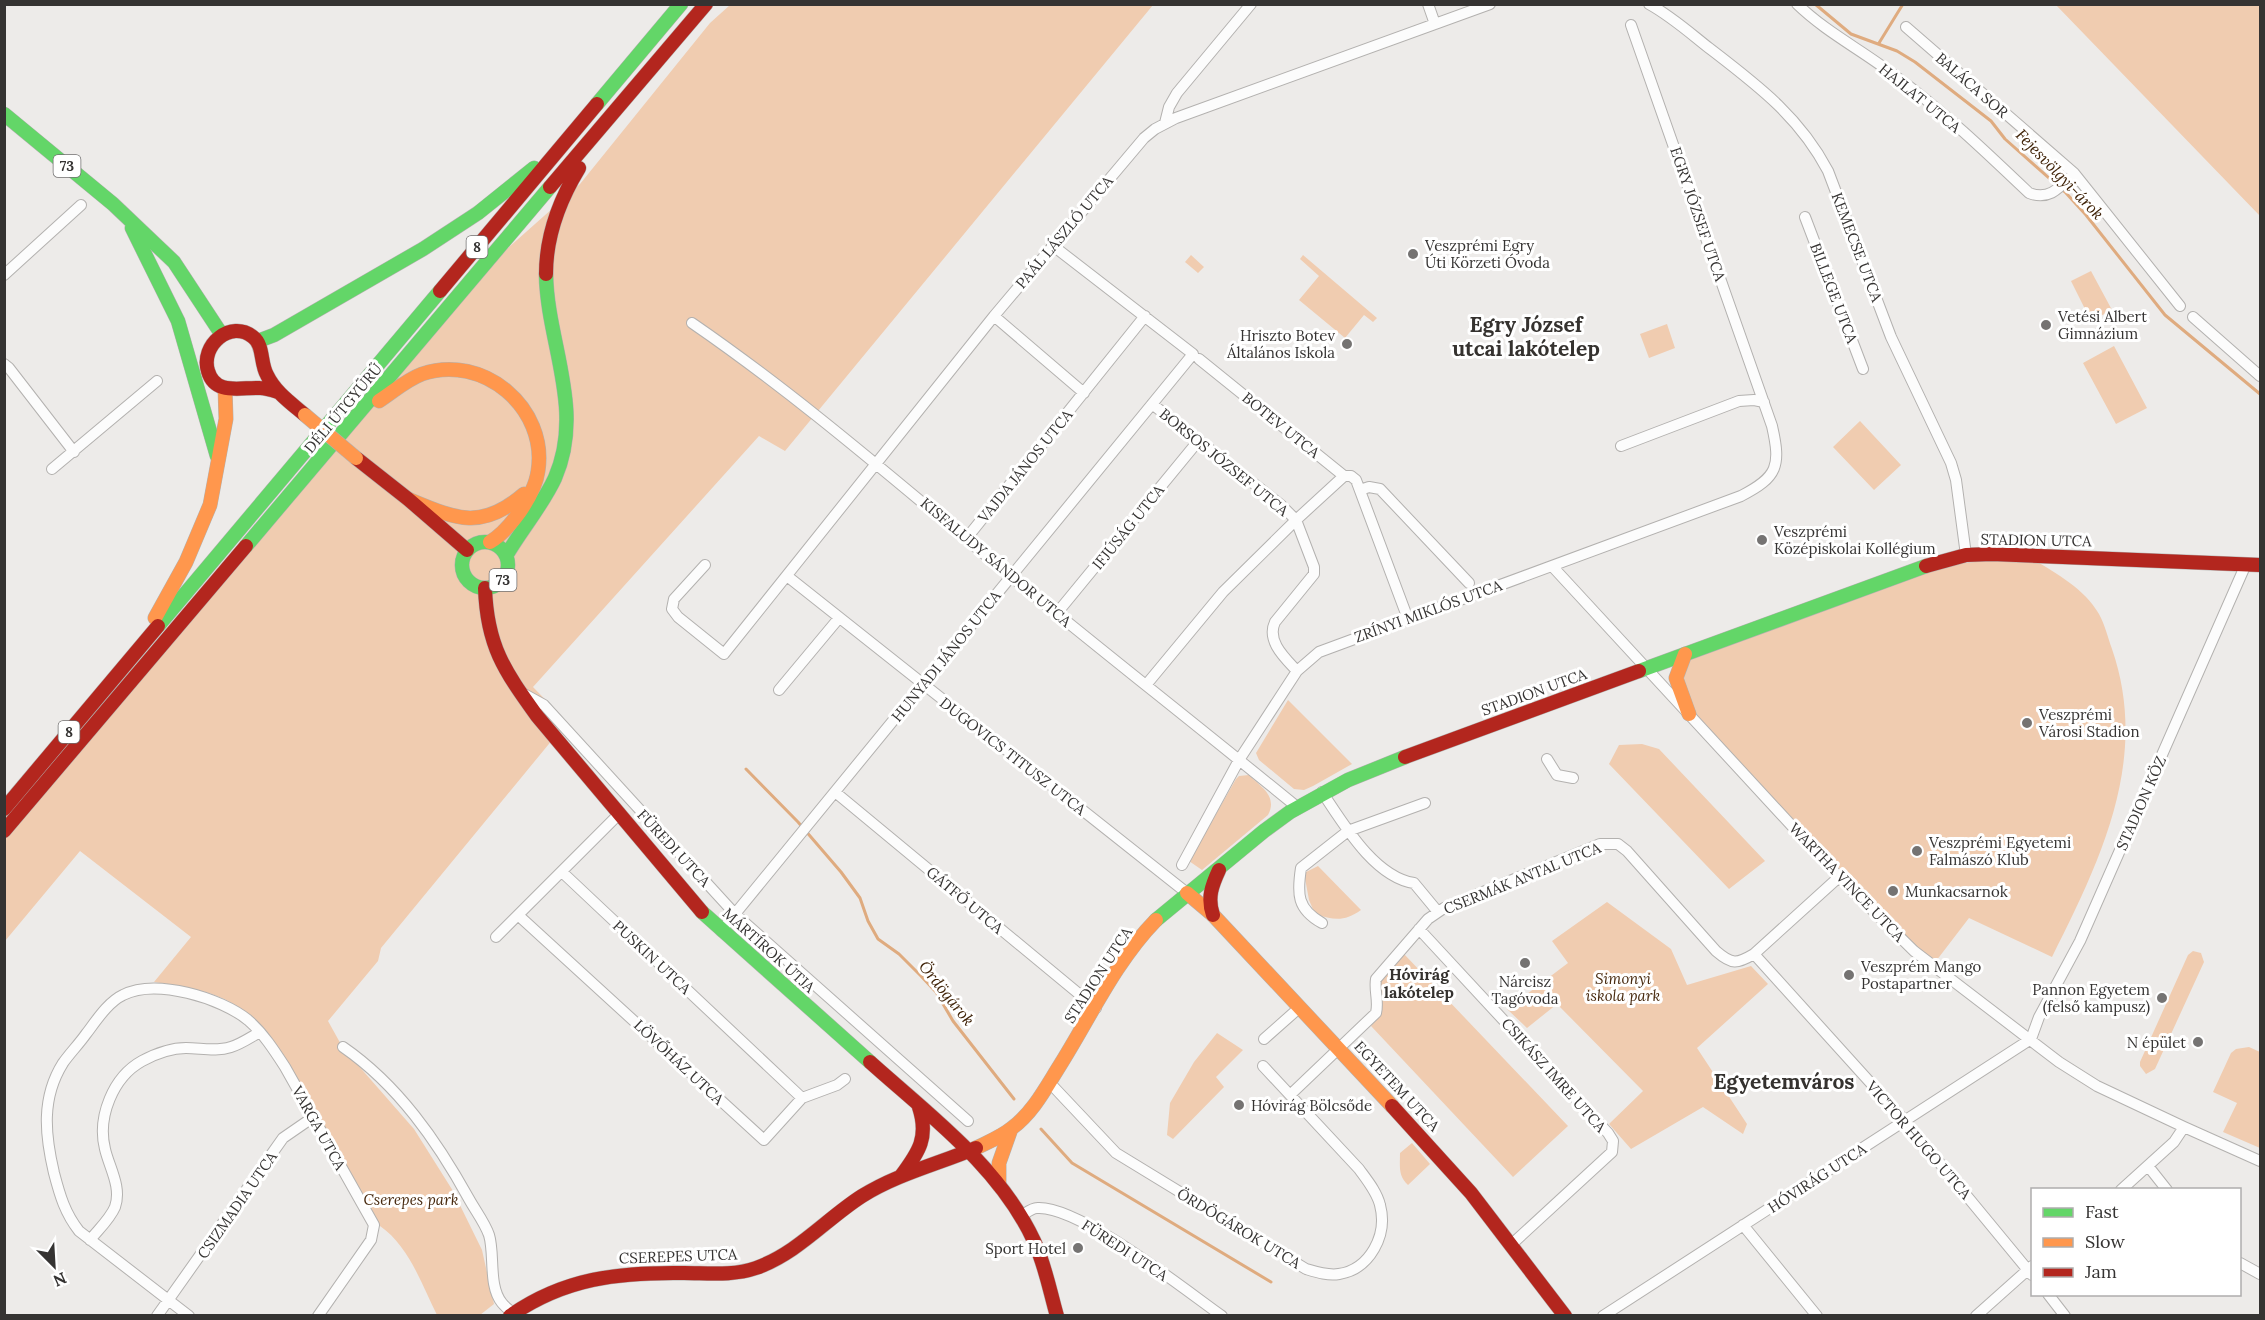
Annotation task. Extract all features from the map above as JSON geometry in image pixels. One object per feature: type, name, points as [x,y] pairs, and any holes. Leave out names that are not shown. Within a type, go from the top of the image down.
[{"type":"main road","name":"DÉLI ÚTGYŰRŰ","points":[[4,809],[681,4]]},
{"type":"main road","name":"DÉLI ÚTGYŰRŰ","points":[[4,831],[706,4]]},
{"type":"main road","name":"73","points":[[4,114],[113,204],[174,262],[222,335]]},
{"type":"main road","points":[[506,556],[549,492],[561,462],[567,403],[547,288],[546,261],[552,229],[566,188],[602,128]]},
{"type":"main road","points":[[258,340],[274,335],[423,249],[478,213],[563,145]]},
{"type":"main road","points":[[128,219],[178,321],[219,464]]},
{"type":"main road","points":[[278,392],[257,387],[237,391],[225,388],[215,381],[209,373],[207,364],[210,347],[214,340],[237,331],[245,332],[258,340],[261,347],[262,365],[278,392],[467,550],[477,543],[490,543],[498,538],[519,514],[530,495],[536,478],[539,465],[537,446],[529,420],[522,408],[502,384],[485,375],[468,370],[456,368],[423,373],[399,386],[351,424]]},
{"type":"main road","points":[[134,654],[186,562],[210,505],[227,408],[225,388]]},
{"type":"main road","points":[[408,499],[447,516],[467,520],[483,519],[508,508],[526,492],[536,478]]},
{"type":"main road","name":"73","points":[[467,550],[462,562],[464,575],[473,585],[485,588],[497,585],[508,569],[506,556],[496,545],[490,543]]},
{"type":"main road","name":"STADION UTCA","points":[[968,1151],[1011,1129],[1034,1105],[1141,937],[1155,921],[1276,821],[1322,792],[1373,769],[1921,567],[1966,555],[1992,554],[2253,564]]},
{"type":"main road","name":"MÁRTÍROK ÚTJA","points":[[485,588],[485,615],[496,656],[537,716],[721,931],[968,1151],[999,1185],[1021,1216],[1035,1243],[1057,1316]]},
{"type":"main road","points":[[1685,654],[1676,678],[1689,714]]},
{"type":"main road","points":[[1213,915],[1208,899],[1212,884],[1222,867]]},
{"type":"main road","name":"EGYETEM UTCA","points":[[1187,893],[1213,915],[1413,1128],[1471,1193],[1565,1316]]},
{"type":"main road","points":[[901,1176],[921,1147],[925,1121],[919,1107]]},
{"type":"main road","points":[[999,1185],[999,1163],[1011,1129]]},
{"type":"main road","name":"CSEREPES UTCA","points":[[513,1315],[552,1291],[592,1279],[637,1273],[720,1274],[758,1268],[799,1246],[863,1195],[901,1176],[968,1151]]},
{"type":"street","points":[[1165,123],[1169,107],[1177,93],[1251,4]]},
{"type":"street","points":[[1428,4],[1435,24]]},
{"type":"street","points":[[1165,123],[1490,4]]},
{"type":"street","name":"KEMECSE UTCA","points":[[1649,4],[1685,29],[1777,102],[1818,153],[1845,213],[1891,337],[1951,463],[1956,480],[1966,555]]},
{"type":"street","name":"HAJLAT UTCA","points":[[1797,4],[1825,29],[1893,73],[1980,146],[2029,193],[2038,197],[2052,195],[2074,173]]},
{"type":"street","name":"EGRY JÓZSEF UTCA","points":[[1631,25],[1772,426],[1778,461],[1770,474]]},
{"type":"street","name":"BALÁCA SOR","points":[[1906,27],[2074,173],[2180,306]]},
{"type":"street","name":"PAÁL LÁSZLÓ UTCA","points":[[877,463],[1052,245],[1144,138],[1165,123]]},
{"type":"street","points":[[4,275],[81,205]]},
{"type":"street","name":"BILLEGE UTCA","points":[[1805,217],[1863,369]]},
{"type":"street","name":"BOTEV UTCA","points":[[1052,245],[1196,356],[1344,476],[1351,476],[1356,480],[1408,619]]},
{"type":"street","points":[[994,316],[1084,393]]},
{"type":"street","name":"VAJDA JÁNOS UTCA","points":[[966,539],[1145,316]]},
{"type":"street","points":[[2193,318],[2260,376]]},
{"type":"street","name":"KISFALUDY SÁNDOR UTCA","points":[[692,323],[763,374],[877,463],[1011,576],[1297,807]]},
{"type":"street","name":"HUNYADI JÁNOS UTCA","points":[[721,931],[1152,404],[1196,356]]},
{"type":"street","points":[[4,364],[74,452]]},
{"type":"street","points":[[52,469],[157,381]]},
{"type":"street","points":[[1621,446],[1739,401],[1764,402]]},
{"type":"street","name":"BORSOS JÓZSEF UTCA","points":[[1152,404],[1296,520],[1314,567],[1314,574],[1275,622],[1271,631],[1275,644],[1297,671]]},
{"type":"street","name":"IFJÚSÁG UTCA","points":[[1057,613],[1199,440]]},
{"type":"street","points":[[705,565],[674,599],[672,609],[678,618],[724,654],[877,463]]},
{"type":"street","name":"ZRÍNYI MIKLÓS UTCA","points":[[1182,865],[1239,760],[1297,671],[1310,659],[1329,647],[1741,496],[1758,487],[1770,474]]},
{"type":"street","name":"BORSOS JÓZSEF UTCA","points":[[1146,685],[1223,592],[1344,476]]},
{"type":"street","name":"BOTEV UTCA","points":[[1360,490],[1369,487],[1380,489],[1469,582]]},
{"type":"street","name":"STADION KÖZ","points":[[2031,1039],[2039,1017],[2080,941],[2253,564]]},
{"type":"street","name":"WARTHA VINCE UTCA","points":[[1552,566],[1839,877],[1914,951],[2059,1062],[2097,1086],[2260,1161]]},
{"type":"street","name":"DUGOVICS TITUSZ UTCA","points":[[787,576],[1187,893]]},
{"type":"street","points":[[779,690],[839,618]]},
{"type":"street","name":"FÜREDI UTCA","points":[[519,692],[544,705],[735,914],[968,1121]]},
{"type":"street","points":[[1547,759],[1557,775],[1572,778]]},
{"type":"street","name":"GÁTFŐ UTCA","points":[[835,792],[1096,1008]]},
{"type":"street","points":[[1322,792],[1358,845],[1381,866],[1404,882],[1414,883],[1438,912]]},
{"type":"street","points":[[1322,923],[1309,916],[1297,892],[1301,868],[1348,831],[1425,803]]},
{"type":"street","points":[[496,937],[620,813]]},
{"type":"street","name":"CSERMÁK ANTAL UTCA","points":[[1290,1095],[1376,1013],[1378,1005],[1374,989],[1376,979],[1428,919],[1438,912],[1600,844],[1618,844],[1627,850],[1726,960],[1740,962],[1754,954],[1839,877]]},
{"type":"street","name":"PUSKIN UTCA","points":[[562,872],[802,1098]]},
{"type":"street","name":"LÖVŐHÁZ UTCA","points":[[518,915],[764,1140],[802,1098],[837,1085],[845,1079]]},
{"type":"street","name":"CSIKÁSZ IMRE UTCA","points":[[1419,929],[1613,1141],[1612,1152],[1512,1244]]},
{"type":"street","name":"VICTOR HUGO UTCA","points":[[1754,954],[1905,1121],[2031,1270]]},
{"type":"street","name":"VARGA UTCA","points":[[189,1316],[79,1231],[64,1210],[47,1144],[46,1113],[54,1082],[63,1064],[98,1019],[121,996],[132,991],[152,988],[171,990],[211,1001],[241,1015],[260,1032],[285,1067],[374,1225],[371,1240],[318,1316]]},
{"type":"street","points":[[1264,1039],[1299,1008]]},
{"type":"street","points":[[90,1240],[115,1206],[116,1186],[105,1150],[103,1130],[110,1098],[124,1076],[140,1062],[166,1051],[183,1048],[215,1050],[232,1047],[260,1032]]},
{"type":"street","name":"HÓVIRÁG UTCA","points":[[1603,1316],[2031,1039]]},
{"type":"street","points":[[343,1047],[375,1071],[428,1132],[489,1235],[492,1268],[500,1299],[513,1315]]},
{"type":"street","name":"ÖRDÖGÁROK UTCA","points":[[1049,1082],[1116,1154],[1306,1269],[1332,1275],[1341,1274],[1353,1269],[1375,1250],[1382,1231],[1383,1219],[1380,1204],[1372,1187],[1359,1169],[1263,1066]]},
{"type":"street","name":"CSIZMADIA UTCA","points":[[157,1316],[283,1138],[312,1118]]},
{"type":"street","points":[[2123,1188],[2174,1142],[2184,1128]]},
{"type":"street","points":[[2148,1166],[2166,1188]]},
{"type":"street","name":"FÜREDI UTCA","points":[[1021,1216],[1036,1208],[1051,1210],[1098,1229],[1222,1316]]},
{"type":"street","points":[[1743,1225],[1817,1316]]},
{"type":"street","points":[[2241,1264],[2260,1274]]},
{"type":"street","points":[[1976,1316],[2031,1270]]},
{"type":"street","points":[[2051,1296],[2066,1316]]},
{"type":"green space","name":"Cserepes park","points":[[730,5],[1153,5],[785,451],[759,436],[533,687],[567,722],[381,948],[378,961],[328,1021],[343,1048],[414,1129],[453,1191],[482,1250],[494,1304],[480,1315],[437,1315],[407,1255],[390,1234],[380,1226],[281,1053],[266,1033],[248,1015],[226,1000],[196,989],[154,982],[191,937],[80,851],[5,941],[5,814],[500,255],[580,184],[710,23]]},
{"type":"green space","points":[[2056,5],[2260,5],[2260,216]]},
{"type":"green space","points":[[1191,255],[1204,267],[1198,273],[1185,262]]},
{"type":"green space","points":[[1303,255],[1377,318],[1373,322],[1364,315],[1345,338],[1299,300],[1319,276],[1300,259]]},
{"type":"green space","points":[[2091,271],[2112,310],[2091,321],[2071,281]]},
{"type":"green space","points":[[1667,324],[1675,348],[1649,358],[1640,334]]},
{"type":"green space","points":[[2114,346],[2147,408],[2116,424],[2083,363]]},
{"type":"green space","points":[[1860,421],[1901,465],[1874,490],[1833,447]]},
{"type":"green space","points":[[2029,557],[2077,588],[2093,605],[2106,631],[2122,690],[2126,730],[2123,769],[2115,808],[2087,883],[2052,957],[1969,918],[1933,965],[1914,952],[1689,714],[1676,678],[1685,654],[1921,567]]},
{"type":"green space","points":[[1288,700],[1352,764],[1304,790],[1294,789],[1259,760],[1256,753]]},
{"type":"green space","points":[[1642,744],[1659,749],[1765,861],[1729,889],[1609,764],[1619,745]]},
{"type":"green space","points":[[1249,775],[1270,797],[1271,808],[1268,815],[1202,870],[1189,861],[1236,779],[1239,776]]},
{"type":"green space","points":[[1318,866],[1361,910],[1349,917],[1339,919],[1315,914],[1309,900],[1304,873]]},
{"type":"green space","name":"Simonyi iskola park","points":[[1607,902],[1671,949],[1687,985],[1751,966],[1768,984],[1697,1048],[1747,1124],[1743,1134],[1703,1107],[1631,1149],[1609,1124],[1643,1091],[1557,1004],[1527,1028],[1507,1009],[1568,963],[1552,941]]},
{"type":"green space","points":[[2193,951],[2201,953],[2204,962],[2155,1069],[2146,1074],[2140,1062],[2188,955]]},
{"type":"green space","points":[[1404,954],[1568,1126],[1513,1177],[1371,1026],[1380,1010],[1381,980]]},
{"type":"green space","points":[[1217,1033],[1243,1050],[1216,1077],[1224,1087],[1173,1139],[1167,1135],[1170,1103],[1194,1062]]},
{"type":"green space","points":[[2249,1047],[2260,1052],[2260,1148],[2223,1132],[2237,1103],[2213,1092],[2231,1053],[2236,1049]]},
{"type":"green space","points":[[1412,1143],[1430,1164],[1408,1185],[1401,1174],[1400,1153]]},
{"type":"waterway","name":"Fejesvölgyi-árok","points":[[1815,4],[1851,34],[1897,51],[1915,62],[1991,121],[2005,139],[2066,193],[2086,215],[2165,315],[2260,394]]},
{"type":"waterway","points":[[1879,43],[1903,4]]},
{"type":"waterway","name":"Ördögárok","points":[[746,769],[798,822],[841,872],[860,898],[868,921],[878,939],[899,954],[936,992],[953,1021],[1014,1099]]},
{"type":"waterway","name":"Ördögárok","points":[[1041,1129],[1072,1163],[1271,1282]]},
{"type":"traffic: fast","points":[[597,104],[681,4]]},
{"type":"traffic: fast","points":[[4,114],[113,204],[174,262],[222,335]]},
{"type":"traffic: fast","points":[[258,341],[274,335],[423,249],[478,213],[534,168]]},
{"type":"traffic: fast","points":[[246,546],[550,187]]},
{"type":"traffic: fast","points":[[132,228],[178,321],[217,456]]},
{"type":"traffic: fast","points":[[506,556],[550,488],[563,452],[566,401],[548,300],[546,274]]},
{"type":"traffic: fast","points":[[158,626],[440,291]]},
{"type":"traffic: fast","points":[[485,542],[501,549],[508,565],[501,581],[485,588],[469,581],[462,565],[469,549],[485,542]]},
{"type":"traffic: fast","points":[[1639,671],[1926,566]]},
{"type":"traffic: fast","points":[[1156,920],[1290,812],[1348,780],[1405,757]]},
{"type":"traffic: fast","points":[[702,912],[870,1062]]},
{"type":"traffic: slow","points":[[379,401],[422,374],[445,370],[467,371],[488,379],[507,391],[522,407],[533,426],[538,448],[537,477],[519,513],[506,529],[490,542]]},
{"type":"traffic: slow","points":[[155,618],[186,562],[210,505],[226,419],[225,388]]},
{"type":"traffic: slow","points":[[305,415],[356,458]]},
{"type":"traffic: slow","points":[[408,499],[440,512],[468,518],[494,513],[509,506],[524,494]]},
{"type":"traffic: slow","points":[[1685,654],[1676,678],[1689,714]]},
{"type":"traffic: slow","points":[[1187,893],[1213,915],[1392,1106]]},
{"type":"traffic: slow","points":[[976,1148],[1008,1131],[1032,1109],[1115,973],[1156,920]]},
{"type":"traffic: slow","points":[[999,1185],[999,1163],[1011,1129]]},
{"type":"traffic: jam","points":[[550,187],[706,4]]},
{"type":"traffic: jam","points":[[440,291],[597,104]]},
{"type":"traffic: jam","points":[[546,274],[548,246],[555,219],[565,193],[579,168]]},
{"type":"traffic: jam","points":[[278,392],[262,388],[230,388],[216,384],[211,379],[207,361],[213,344],[227,333],[236,331],[253,337],[259,345],[270,381],[305,415]]},
{"type":"traffic: jam","points":[[356,458],[467,550]]},
{"type":"traffic: jam","points":[[4,831],[246,546]]},
{"type":"traffic: jam","points":[[1926,566],[1966,555],[1992,554],[2260,565]]},
{"type":"traffic: jam","points":[[485,588],[489,626],[499,656],[515,685],[537,716],[702,912]]},
{"type":"traffic: jam","points":[[4,809],[158,626]]},
{"type":"traffic: jam","points":[[1405,757],[1639,671]]},
{"type":"traffic: jam","points":[[1213,915],[1210,903],[1211,892],[1219,870]]},
{"type":"traffic: jam","points":[[870,1062],[939,1122],[983,1166],[1002,1189],[1020,1214],[1038,1250],[1057,1316]]},
{"type":"traffic: jam","points":[[1392,1106],[1471,1193],[1565,1316]]},
{"type":"traffic: jam","points":[[901,1176],[920,1144],[923,1127],[919,1107]]},
{"type":"traffic: jam","points":[[510,1316],[551,1293],[593,1280],[637,1274],[729,1273],[756,1268],[799,1245],[849,1205],[875,1188],[976,1148]]},
{"type":"place","name":"Veszprémi Egry Úti Körzeti Óvoda","points":[[1413,254]]},
{"type":"place","name":"Vetési Albert Gimnázium","points":[[2046,325]]},
{"type":"place","name":"Hriszto Botev Általános Iskola","points":[[1347,344]]},
{"type":"place","name":"Veszprémi Középiskolai Kollégium","points":[[1762,540]]},
{"type":"place","name":"Veszprémi Városi Stadion","points":[[2027,723]]},
{"type":"place","name":"Veszprémi Egyetemi Falmászó Klub","points":[[1917,851]]},
{"type":"place","name":"Munkacsarnok","points":[[1893,891]]},
{"type":"place","name":"Nárcisz Tagóvoda","points":[[1525,963]]},
{"type":"place","name":"Veszprém Mango Postapartner","points":[[1849,975]]},
{"type":"place","name":"Pannon Egyetem (felső kampusz)","points":[[2162,998]]},
{"type":"place","name":"N épület","points":[[2198,1042]]},
{"type":"place","name":"Hóvirág Bölcsőde","points":[[1239,1105]]},
{"type":"place","name":"Sport Hotel","points":[[1078,1248]]},
{"type":"district","name":"Egry József utcai lakótelep","points":[[1526,336]]},
{"type":"district","name":"Hóvirág lakótelep","points":[[1419,983]]},
{"type":"district","name":"Egyetemváros","points":[[1784,1081]]}]
